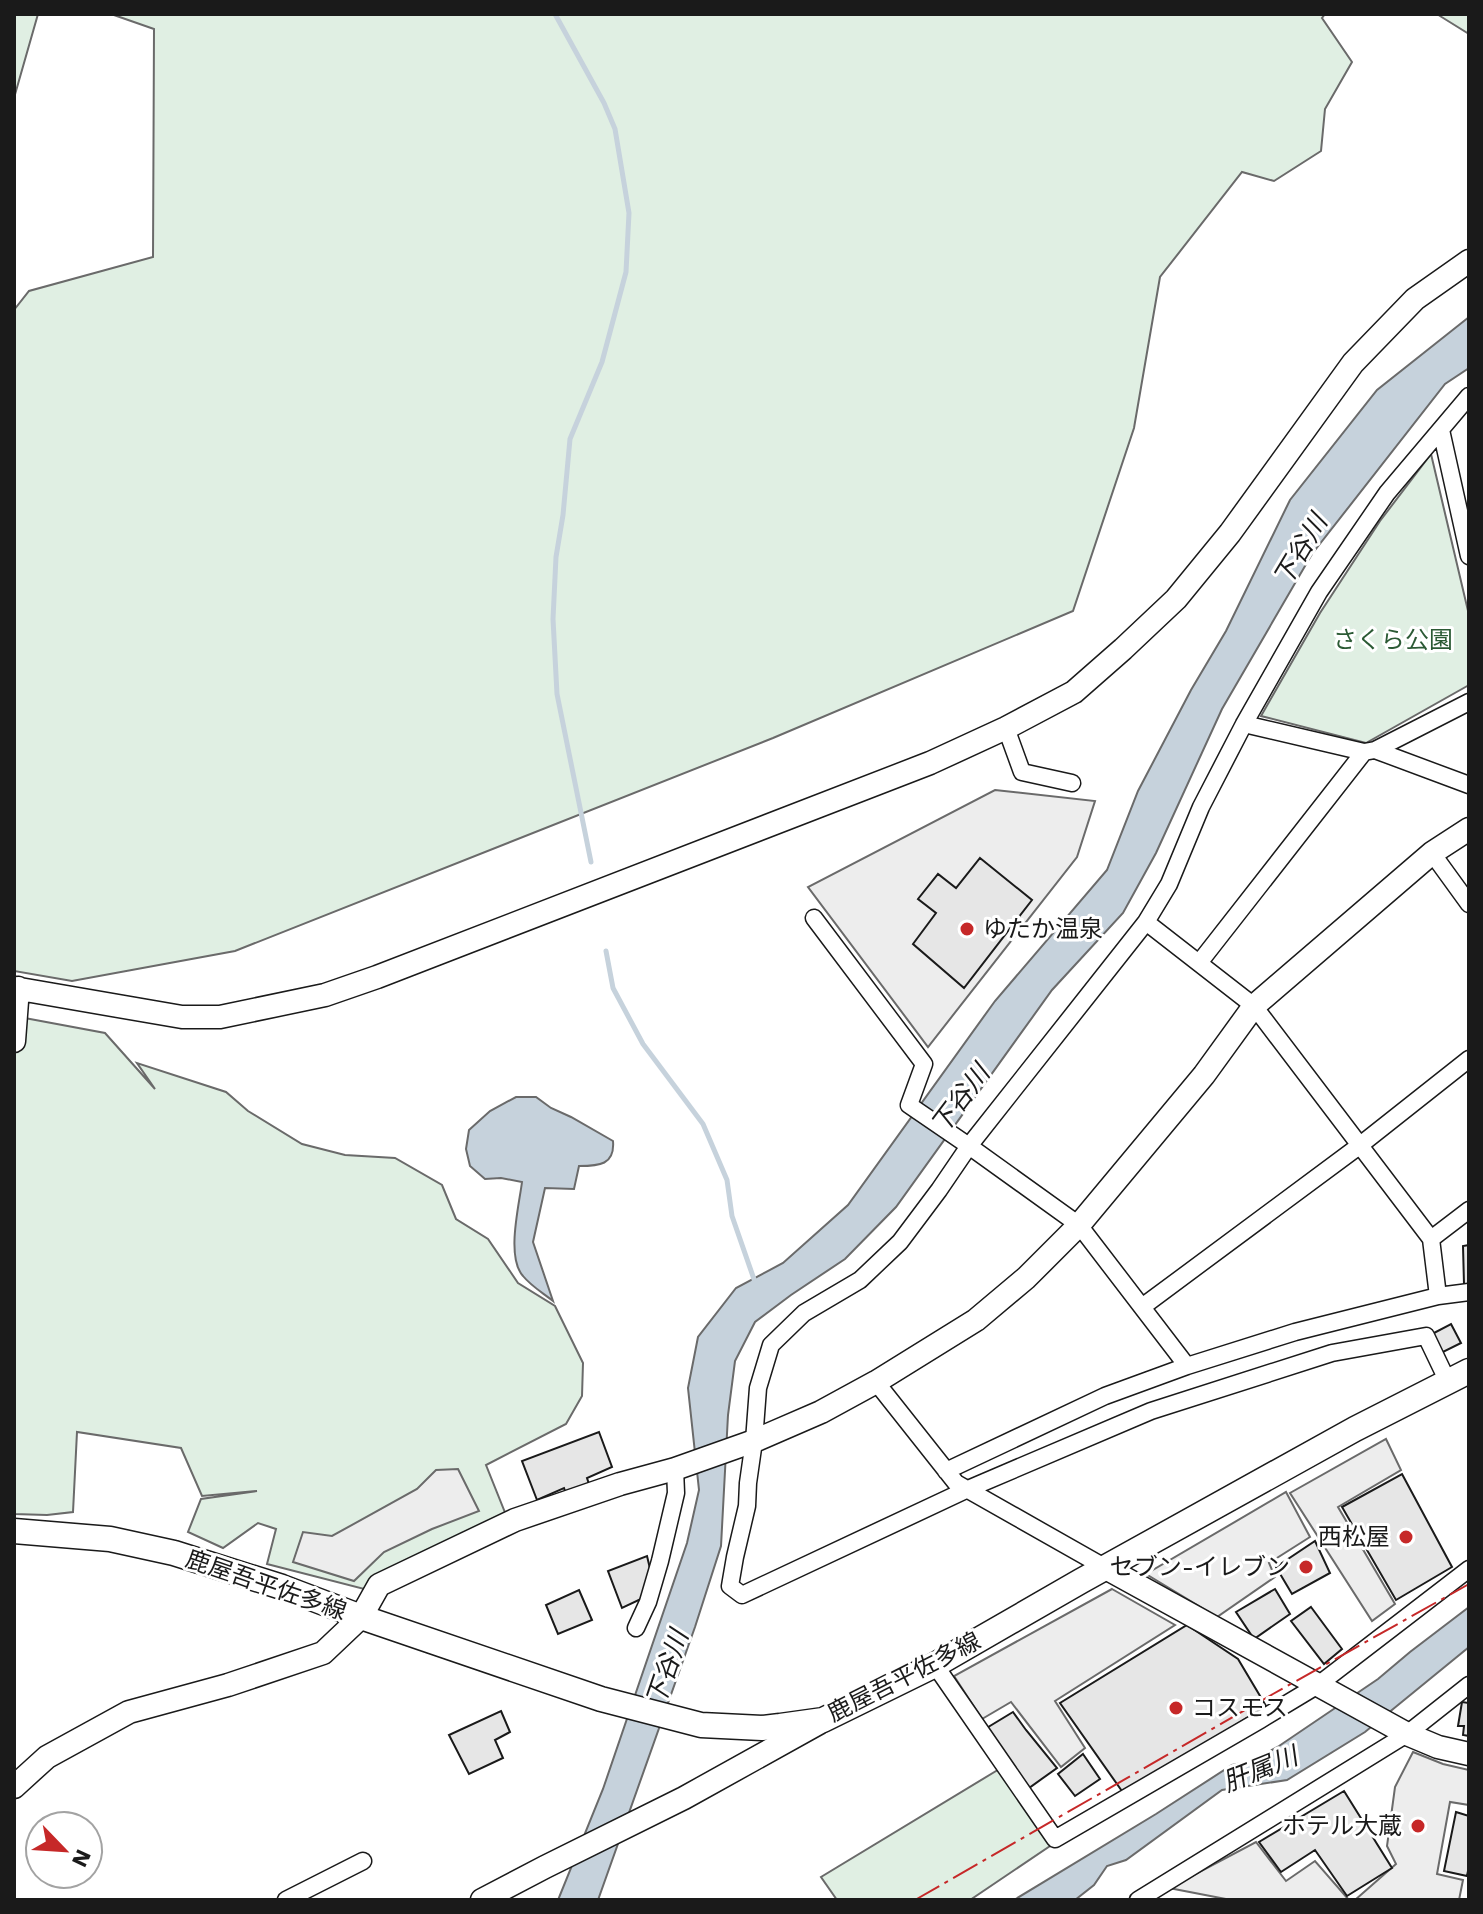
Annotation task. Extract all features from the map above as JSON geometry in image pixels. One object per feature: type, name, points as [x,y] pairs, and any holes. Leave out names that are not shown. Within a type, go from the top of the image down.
[{"type":"main road","name":"鹿屋吾平佐多線","points":[[14,1531],[110,1539],[174,1553],[282,1587],[601,1699],[701,1725],[762,1728],[823,1720],[935,1665],[1355,1429],[1459,1377]]},
{"type":"street","points":[[14,1041],[16,988],[182,1017],[220,1017],[325,995],[930,763],[1074,692],[1176,599],[1230,533],[1353,363],[1415,299],[1469,261]]},
{"type":"street","points":[[1459,1377],[1426,1336],[1332,1353],[1151,1411],[968,1489],[742,1595],[730,1586],[747,1506],[758,1388],[771,1345],[804,1313],[860,1280],[900,1242],[969,1146],[1146,922],[1169,884],[1201,807],[1244,724],[1319,592],[1387,493],[1469,396]]},
{"type":"street","points":[[1441,430],[1469,556]]},
{"type":"street","points":[[1199,963],[1370,751],[1469,702]]},
{"type":"street","points":[[1244,724],[1370,751],[1469,785]]},
{"type":"street","points":[[1006,728],[1022,772],[1072,783]]},
{"type":"street","points":[[14,1787],[47,1757],[129,1712],[228,1685],[323,1653],[361,1617],[379,1585],[515,1520],[620,1484],[675,1469],[754,1441],[821,1412],[976,1320],[1026,1278],[1079,1225],[1204,1075],[1254,1006],[1432,853],[1469,829]]},
{"type":"street","points":[[1432,853],[1469,904]]},
{"type":"street","points":[[814,918],[924,1064],[909,1105],[1079,1225],[1187,1366]]},
{"type":"street","points":[[1146,922],[1254,1006],[1431,1239],[1438,1296]]},
{"type":"street","points":[[1142,1307],[1359,1146],[1469,1059]]},
{"type":"street","points":[[1431,1239],[1469,1210]]},
{"type":"street","points":[[946,1471],[1105,1396],[1187,1366],[1295,1332],[1438,1296],[1469,1292]]},
{"type":"street","points":[[876,1382],[956,1483],[1401,1730],[1438,1747],[1469,1754]]},
{"type":"street","points":[[636,1628],[648,1602],[663,1548],[676,1493],[675,1469]]},
{"type":"street","points":[[935,1665],[1055,1839],[1318,1685],[1469,1569]]},
{"type":"street","points":[[1138,1900],[1469,1685]]},
{"type":"street","points":[[482,1900],[684,1798],[823,1720]]},
{"type":"street","points":[[286,1900],[363,1861]]},
{"type":"green space","points":[[14,14],[38,14],[14,98]]},
{"type":"green space","points":[[111,14],[1325,14],[1322,18],[1352,62],[1325,109],[1321,151],[1274,181],[1242,172],[1160,277],[1134,428],[1073,611],[773,738],[235,951],[72,981],[14,971],[14,310],[29,291],[153,257],[154,29]]},
{"type":"green space","points":[[1437,14],[1469,14],[1469,34],[1440,16]]},
{"type":"green space","name":"さくら公園","points":[[1431,454],[1469,615],[1469,685],[1366,743],[1261,716],[1320,613],[1380,521]]},
{"type":"green space","points":[[14,1016],[105,1033],[155,1089],[137,1063],[226,1092],[248,1111],[302,1144],[345,1155],[395,1158],[442,1185],[456,1219],[488,1239],[518,1283],[555,1306],[583,1363],[582,1396],[566,1424],[486,1465],[506,1515],[368,1590],[267,1564],[276,1529],[258,1523],[223,1548],[188,1532],[201,1499],[257,1491],[202,1496],[181,1448],[77,1432],[73,1512],[14,1514]]},
{"type":"green space","points":[[1001,1768],[1053,1844],[970,1900],[837,1900],[821,1877]]},
{"type":"shaded area","points":[[995,790],[1095,801],[1077,857],[928,1047],[808,887]]},
{"type":"shaded area","points":[[1386,1439],[1401,1470],[1338,1507],[1395,1604],[1372,1621],[1290,1493]]},
{"type":"shaded area","points":[[458,1469],[479,1511],[384,1552],[354,1581],[293,1562],[303,1532],[332,1536],[417,1489],[436,1470]]},
{"type":"shaded area","points":[[1286,1492],[1310,1537],[1269,1563],[1275,1577],[1217,1617],[1146,1574]]},
{"type":"shaded area","points":[[1112,1589],[1175,1625],[1055,1701],[1085,1748],[1061,1767],[1011,1702],[982,1719],[954,1676]]},
{"type":"shaded area","name":"ホテル大蔵","points":[[1413,1752],[1469,1770],[1469,1805],[1450,1802],[1437,1874],[1463,1880],[1459,1900],[1355,1900],[1396,1864],[1387,1846],[1395,1787]]},
{"type":"shaded area","name":"ホテル大蔵","points":[[1256,1842],[1286,1881],[1315,1861],[1349,1900],[1231,1900],[1169,1888]]},
{"type":"water","name":"下谷川","points":[[1469,317],[1469,368],[1445,384],[1312,554],[1222,709],[1156,853],[1123,913],[1052,990],[896,1207],[845,1259],[755,1322],[735,1361],[728,1415],[721,1546],[695,1627],[598,1900],[558,1900],[603,1789],[687,1543],[699,1490],[688,1388],[698,1337],[736,1288],[783,1263],[848,1205],[995,1001],[1107,870],[1138,791],[1226,631],[1290,500],[1377,390]]},
{"type":"water","points":[[516,1097],[536,1097],[613,1141],[611,1155],[604,1162],[579,1166],[574,1189],[545,1188],[533,1242],[553,1301],[523,1276],[515,1257],[515,1231],[522,1182],[485,1179],[470,1166],[466,1149],[469,1130],[490,1111]]},
{"type":"water","name":"肝属川","points":[[1469,1607],[1469,1647],[1365,1732],[1287,1780],[1222,1790],[1126,1860],[1107,1866],[1094,1885],[1075,1900],[1014,1900],[1232,1765],[1252,1761],[1279,1746],[1378,1679]]},
{"type":"building","name":"ゆたか温泉","points":[[980,858],[1032,900],[964,988],[913,944],[936,913],[918,899],[938,874],[956,888]]},
{"type":"building","points":[[1469,1245],[1469,1284],[1464,1284],[1463,1246]]},
{"type":"building","points":[[1451,1324],[1461,1343],[1441,1353],[1432,1334]]},
{"type":"building","points":[[599,1432],[612,1467],[587,1478],[590,1487],[567,1497],[564,1488],[537,1500],[522,1461]]},
{"type":"building","points":[[1402,1474],[1452,1567],[1396,1600],[1342,1507]]},
{"type":"building","points":[[1315,1541],[1330,1573],[1292,1594],[1276,1567]]},
{"type":"building","points":[[647,1556],[652,1577],[641,1599],[622,1608],[608,1571]]},
{"type":"building","points":[[1275,1589],[1290,1614],[1254,1639],[1236,1612]]},
{"type":"building","points":[[579,1590],[592,1620],[558,1634],[546,1605]]},
{"type":"building","points":[[1311,1607],[1342,1649],[1324,1664],[1291,1621]]},
{"type":"building","points":[[1187,1625],[1238,1659],[1266,1706],[1124,1794],[1060,1703]]},
{"type":"building","points":[[1462,1702],[1469,1703],[1469,1736],[1463,1735],[1464,1726],[1458,1726]]},
{"type":"building","points":[[501,1711],[510,1732],[495,1740],[503,1758],[469,1774],[449,1735]]},
{"type":"building","points":[[1013,1712],[1057,1768],[1029,1788],[985,1729]]},
{"type":"building","points":[[1083,1754],[1100,1779],[1075,1796],[1058,1774]]},
{"type":"building","points":[[1344,1791],[1392,1868],[1347,1896],[1315,1850],[1281,1872],[1259,1842]]},
{"type":"building","points":[[1456,1812],[1469,1816],[1467,1876],[1444,1871]]},
{"type":"waterway","points":[[555,14],[615,129],[629,213],[626,272],[602,362],[570,439],[556,557],[553,619],[557,694],[591,862]]},
{"type":"waterway","points":[[606,951],[613,988],[643,1044],[703,1124],[727,1180],[732,1216],[756,1285]]},
{"type":"power","points":[[915,1900],[1469,1584]]},
{"type":"place","name":"ゆたか温泉","points":[[967,929]]},
{"type":"place","name":"西松屋","points":[[1406,1537]]},
{"type":"place","name":"セブン-イレブン","points":[[1306,1567]]},
{"type":"place","name":"コスモス","points":[[1176,1708]]},
{"type":"place","name":"ホテル大蔵","points":[[1418,1826]]}]
